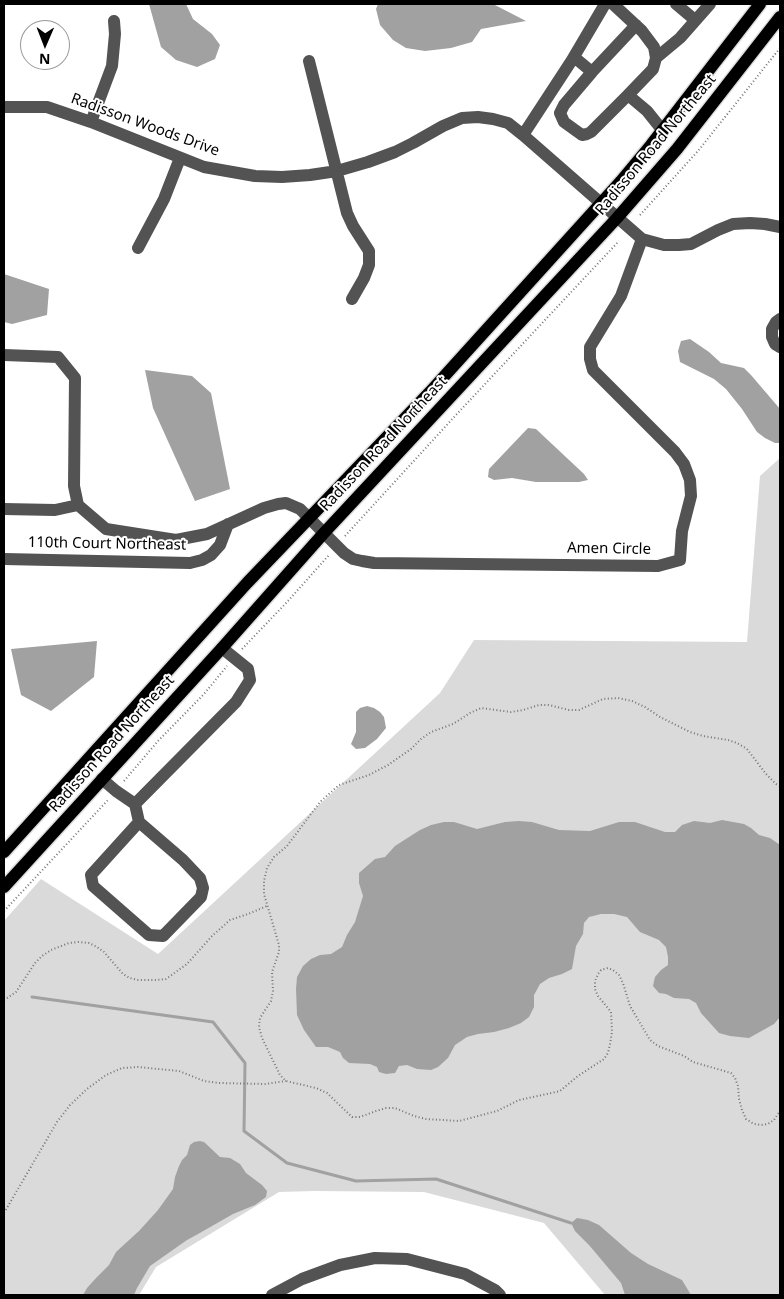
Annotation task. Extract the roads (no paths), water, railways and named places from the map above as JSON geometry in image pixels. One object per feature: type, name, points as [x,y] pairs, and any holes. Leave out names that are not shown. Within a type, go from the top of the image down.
[{"type":"main road","name":"Radisson Road Northeast","points":[[4,852],[247,583],[430,392],[601,203],[646,151],[760,4]]},
{"type":"main road","name":"Radisson Road Northeast","points":[[4,887],[323,534],[617,218],[677,149],[780,16]]},
{"type":"street","points":[[523,135],[574,58],[605,4]]},
{"type":"street","points":[[613,4],[636,25],[642,31],[654,47],[656,58],[653,69],[591,132],[582,135],[564,122],[560,114],[564,105],[636,25]]},
{"type":"street","points":[[676,4],[695,20]]},
{"type":"street","points":[[656,58],[680,38],[710,4]]},
{"type":"street","points":[[91,122],[112,66],[115,34],[114,21]]},
{"type":"street","points":[[574,58],[592,72]]},
{"type":"street","points":[[309,61],[347,213],[369,251],[369,265],[352,299]]},
{"type":"street","points":[[628,95],[647,111],[662,130]]},
{"type":"street","name":"Radisson Woods Drive","points":[[4,107],[47,107],[91,122],[204,167],[255,176],[282,178],[310,176],[368,162],[395,152],[462,118],[493,118],[508,123],[523,135],[642,239]]},
{"type":"street","points":[[138,248],[164,199],[180,158]]},
{"type":"street","points":[[642,239],[664,245],[679,246],[691,244],[734,224],[750,223],[780,227]]},
{"type":"street","name":"Amen Circle","points":[[323,534],[353,559],[374,562],[658,566],[680,560],[682,531],[691,496],[690,480],[684,464],[675,452],[593,370],[590,359],[590,347],[621,296],[642,239]]},
{"type":"street","points":[[780,319],[772,329],[772,337],[775,344],[780,347]]},
{"type":"street","points":[[4,355],[58,357],[75,378],[74,486],[78,505],[106,529],[176,540],[207,534],[264,508],[286,503],[300,509],[323,534]]},
{"type":"street","points":[[4,509],[55,510],[78,505]]},
{"type":"street","name":"110th Court Northeast","points":[[4,559],[190,563],[211,555],[220,545],[228,524]]},
{"type":"street","points":[[135,804],[236,702],[250,680],[248,669],[222,648]]},
{"type":"street","points":[[102,779],[135,804],[139,822],[200,878],[203,888],[201,897],[163,936],[149,936],[93,886],[91,875],[139,822]]},
{"type":"street","points":[[272,1295],[302,1279],[340,1265],[375,1258],[407,1259],[465,1274],[495,1290],[500,1295]]},
{"type":"waterway","points":[[32,997],[213,1022],[245,1063],[244,1131],[287,1163],[356,1181],[436,1179],[571,1223]]}]
